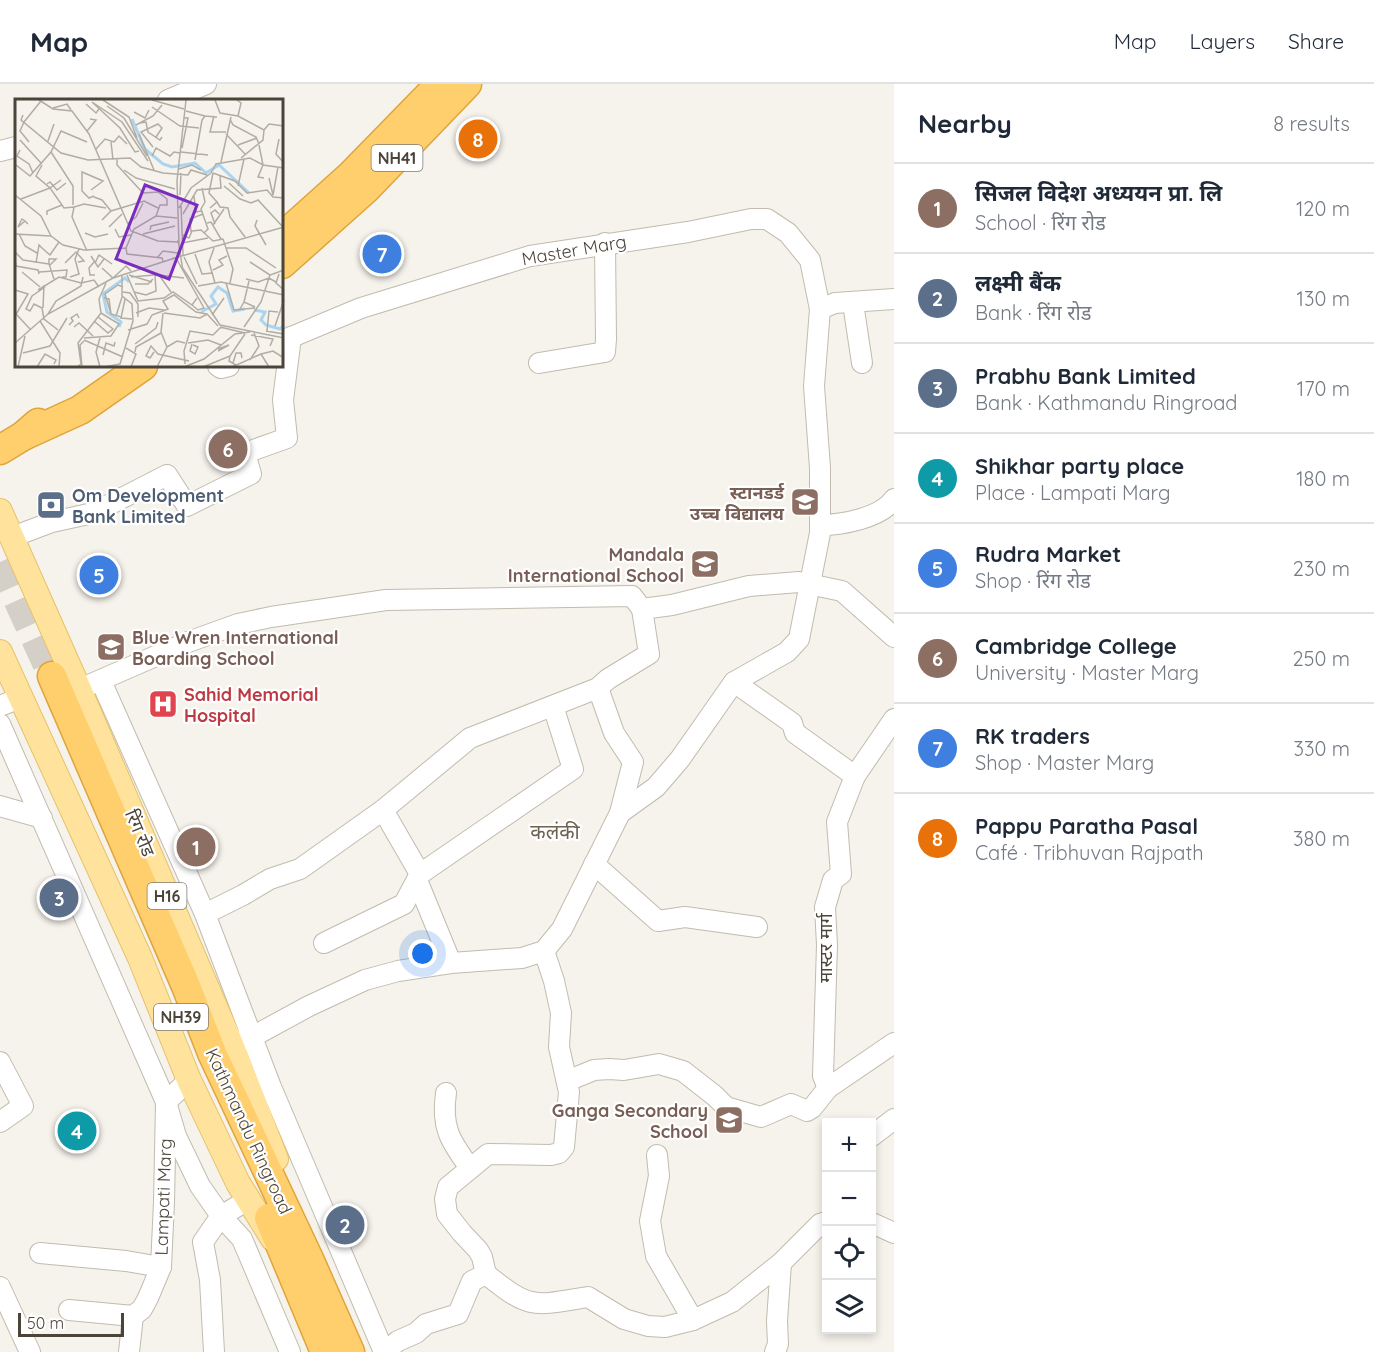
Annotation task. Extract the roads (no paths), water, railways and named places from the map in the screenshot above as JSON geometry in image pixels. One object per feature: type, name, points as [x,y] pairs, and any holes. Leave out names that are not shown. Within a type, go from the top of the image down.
[{"type":"highway","name":"NH41","points":[[284,235],[350,176],[441,84]]},
{"type":"highway","name":"NH41","points":[[284,262],[366,189],[468,84]]},
{"type":"highway","points":[[8,441],[107,368]]},
{"type":"highway","points":[[8,441],[80,410],[140,368]]},
{"type":"highway","name":"Kathmandu Ringroad","points":[[27,691],[137,871],[300,1263],[350,1352]]},
{"type":"highway","name":"Kathmandu Ringroad","points":[[300,1263],[325,1352]]},
{"type":"main road","name":"रिंग रोड","points":[[0,512],[90,685],[241,1040],[277,1161],[300,1263]]},
{"type":"main road","points":[[0,652],[27,691],[189,1080],[238,1183],[248,1200],[300,1263]]},
{"type":"street","points":[[166,95],[206,84]]},
{"type":"street","points":[[0,151],[15,147]]},
{"type":"street","name":"Master Marg","points":[[286,339],[361,308],[530,256],[688,232],[751,219],[767,219],[788,233],[810,260],[820,309]]},
{"type":"street","points":[[539,363],[605,352],[605,243]]},
{"type":"street","points":[[620,813],[656,787],[680,759],[734,682],[787,652],[799,639],[820,525],[820,468],[814,386],[820,309],[835,303],[894,299]]},
{"type":"street","points":[[853,303],[862,363]]},
{"type":"street","points":[[12,537],[52,522],[93,513],[167,475],[187,506],[251,474],[245,453],[287,438],[283,400],[286,339]]},
{"type":"street","points":[[820,525],[848,523],[884,510],[894,499]]},
{"type":"street","points":[[642,609],[672,605],[749,586],[781,583],[810,584],[842,591],[894,637]]},
{"type":"street","points":[[205,914],[270,879],[300,869],[383,810],[470,738],[598,688],[608,679],[649,654],[642,609],[632,596],[386,600],[238,624],[188,642],[90,685],[205,914],[241,1040],[271,1087],[384,1352],[398,1341],[416,1333],[426,1324],[458,1314],[472,1281],[486,1274]]},
{"type":"street","points":[[734,682],[792,723],[795,734],[855,776]]},
{"type":"street","points":[[241,1040],[365,980],[398,971],[451,963],[522,958],[544,951],[562,929],[620,813],[633,762],[614,733],[598,688]]},
{"type":"street","points":[[324,943],[404,904],[418,877],[573,769],[553,706]]},
{"type":"street","name":"मास्टर मार्ग","points":[[828,1088],[823,1076],[828,945],[825,907],[833,880],[841,874],[837,822],[855,776],[894,720]]},
{"type":"street","points":[[0,724],[166,1102],[176,1136],[200,1186],[221,1216],[242,1239],[290,1352]]},
{"type":"street","points":[[0,806],[42,818]]},
{"type":"street","points":[[383,810],[418,877],[451,963]]},
{"type":"street","points":[[594,864],[658,921],[685,917],[757,927]]},
{"type":"street","points":[[544,951],[561,1013],[559,1047],[569,1092],[564,1147],[559,1153],[551,1155],[488,1154],[448,1186],[445,1199],[447,1214],[482,1257],[486,1274],[508,1292],[527,1303],[541,1305],[588,1297],[624,1319],[648,1326],[665,1327],[693,1320],[732,1302],[781,1263],[822,1223]]},
{"type":"street","points":[[567,1081],[594,1070],[624,1070],[659,1064],[683,1071],[726,1107],[761,1117],[791,1104],[807,1111],[828,1088],[892,1050]]},
{"type":"street","points":[[0,1062],[23,1106],[0,1122]]},
{"type":"street","points":[[166,1102],[189,1080]]},
{"type":"street","points":[[446,1093],[443,1112],[446,1129],[470,1168]]},
{"type":"street","name":"Lampati Marg","points":[[129,1352],[134,1316],[142,1310],[161,1268],[166,1102]]},
{"type":"street","points":[[876,1133],[894,1119]]},
{"type":"street","points":[[657,1155],[659,1176],[650,1221],[653,1244],[656,1256],[693,1320]]},
{"type":"street","points":[[214,1352],[210,1280],[203,1242],[221,1216],[248,1200]]},
{"type":"street","points":[[876,1225],[894,1233]]},
{"type":"street","points":[[40,1254],[126,1262],[161,1268]]},
{"type":"street","points":[[775,1352],[778,1344],[777,1321],[781,1263]]},
{"type":"street","points":[[0,1287],[30,1352]]},
{"type":"street","points":[[69,1310],[134,1316]]},
{"type":"tunnel","points":[[0,562],[52,676]]},
{"type":"place","name":"Pappu Paratha Pasal","points":[[478,139]]},
{"type":"place","name":"RK traders","points":[[382,254]]},
{"type":"place","name":"Cambridge College","points":[[228,449]]},
{"type":"place","name":"स्टानडर्ड उच्च विद्यालय","points":[[805,502]]},
{"type":"place","name":"Om Development Bank Limited","points":[[51,505]]},
{"type":"place","name":"Mandala International School","points":[[705,564]]},
{"type":"place","name":"Rudra Market","points":[[99,575]]},
{"type":"place","name":"Blue Wren International Boarding School","points":[[111,647]]},
{"type":"place","name":"Sahid Memorial Hospital","points":[[163,704]]},
{"type":"place","name":"सिजल विदेश अध्ययन प्रा. लि","points":[[196,847]]},
{"type":"place","name":"Prabhu Bank Limited","points":[[59,898]]},
{"type":"place","name":"Ganga Secondary School","points":[[729,1120]]},
{"type":"place","name":"Shikhar party place","points":[[77,1131]]},
{"type":"place","name":"लक्ष्मी बैंक","points":[[345,1225]]},
{"type":"district","name":"कलंकी","points":[[555,831]]}]
